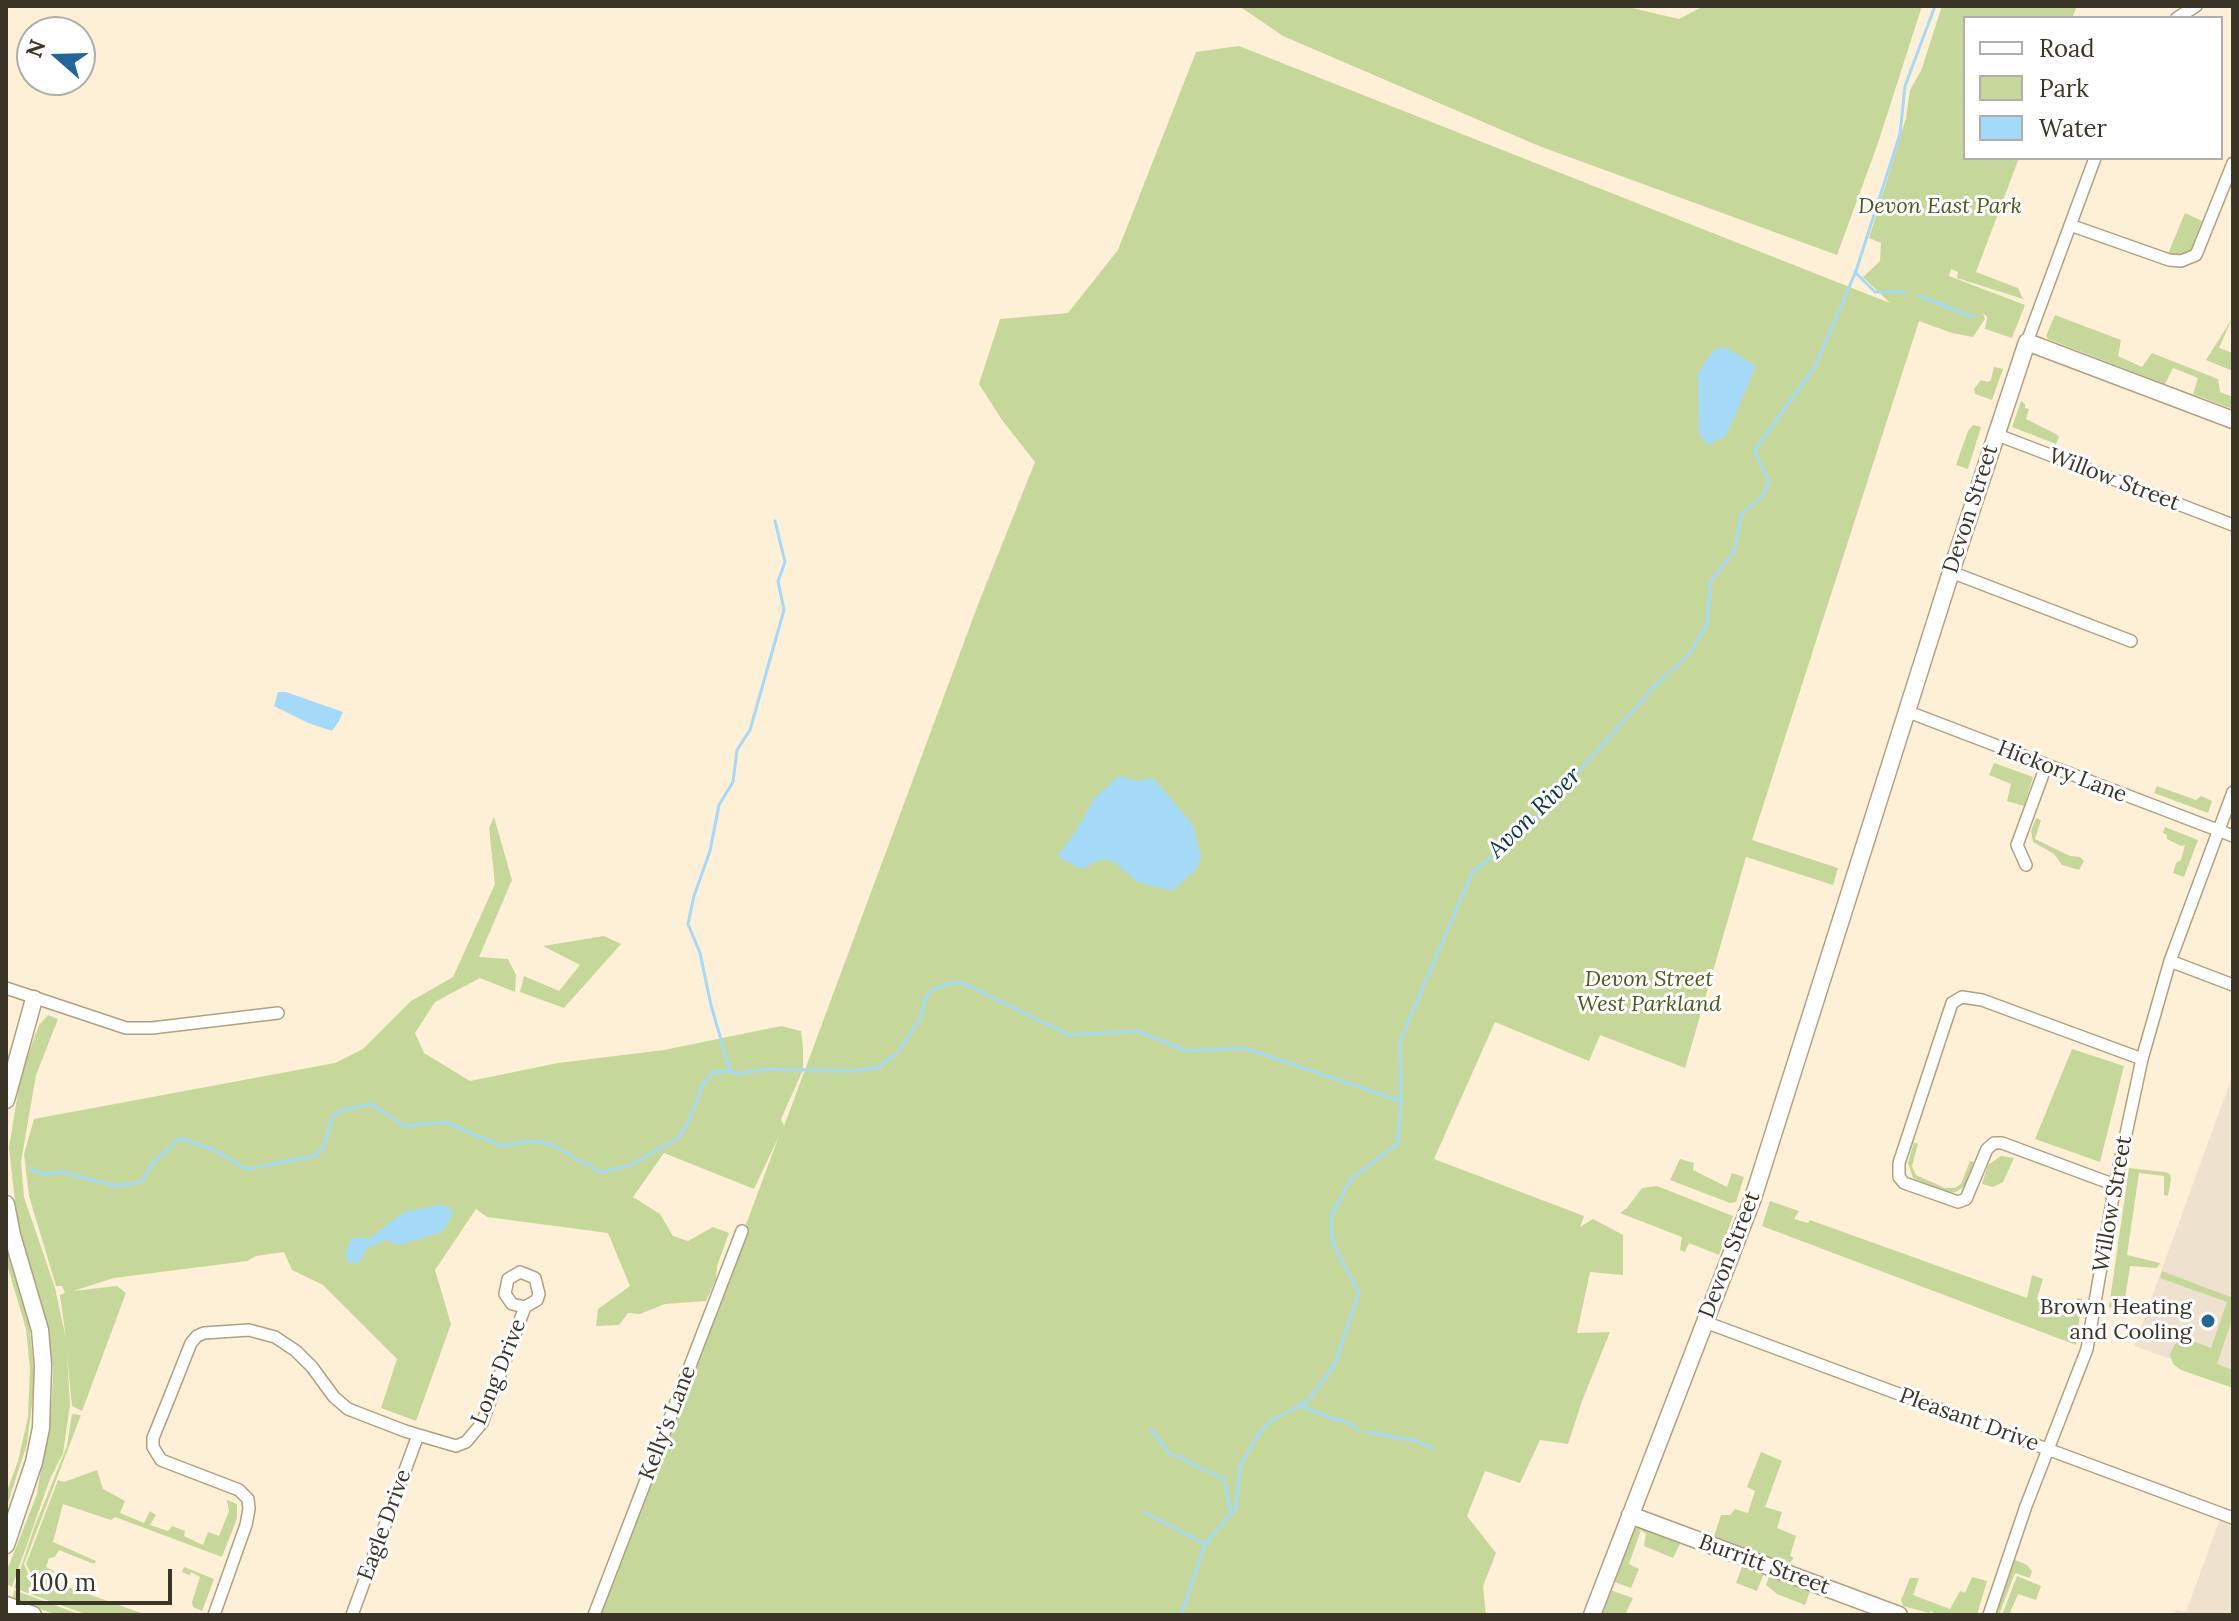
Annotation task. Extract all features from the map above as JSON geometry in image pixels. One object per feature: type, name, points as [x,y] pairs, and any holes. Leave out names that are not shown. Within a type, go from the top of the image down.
[{"type":"street","name":"Devon Street","points":[[1592,1615],[1753,1198],[1995,434],[2094,160]]},
{"type":"street","points":[[2070,225],[2169,260],[2181,261],[2196,255],[2233,163]]},
{"type":"street","points":[[2027,342],[2233,420]]},
{"type":"street","name":"Willow Street","points":[[1995,434],[2233,525]]},
{"type":"street","points":[[1951,572],[2131,641]]},
{"type":"street","name":"Hickory Lane","points":[[1906,711],[2233,836]]},
{"type":"street","points":[[2026,865],[2017,845],[2046,766]]},
{"type":"street","name":"Willow Street","points":[[1989,1615],[2087,1349],[2115,1185],[2142,1059],[2170,961],[2233,792]]},
{"type":"street","points":[[2170,961],[2233,985]]},
{"type":"street","points":[[6,988],[107,1024],[129,1028],[278,1013]]},
{"type":"street","points":[[2115,1185],[2002,1143],[1994,1143],[1987,1149],[1966,1199],[1958,1202],[1904,1183],[1899,1177],[1899,1163],[1952,1003],[1962,997],[1982,1000],[2142,1059]]},
{"type":"street","points":[[6,1100],[34,999]]},
{"type":"street","points":[[6,1204],[40,1330],[43,1365],[41,1428],[34,1462],[6,1545]]},
{"type":"street","name":"Kelly's Lane","points":[[594,1615],[742,1231]]},
{"type":"street","name":"Long Drive","points":[[214,1615],[246,1525],[248,1499],[239,1490],[161,1460],[153,1447],[153,1438],[191,1343],[197,1336],[249,1330],[275,1337],[296,1351],[334,1397],[348,1409],[456,1446],[475,1434],[483,1419],[525,1307]]},
{"type":"street","name":"Pleasant Drive","points":[[1705,1322],[2233,1518]]},
{"type":"street","name":"Eagle Drive","points":[[352,1615],[418,1435]]},
{"type":"street","name":"Burritt Street","points":[[1630,1515],[1899,1615]]},
{"type":"street","points":[[6,1605],[33,1615]]},
{"type":"shaded area","points":[[2233,1074],[2233,1381],[2134,1346]]},
{"type":"shaded area","points":[[2233,1510],[2233,1615],[2174,1615],[2176,1610],[2186,1612],[2220,1519],[2228,1522]]},
{"type":"green space","points":[[1239,6],[1624,6],[1679,19],[1704,6],[1922,6],[1877,146],[1837,255],[1539,146],[1283,36]]},
{"type":"green space","points":[[1942,6],[2077,6],[2073,16],[1963,16],[1963,160],[2018,160],[1976,272],[2018,288],[2023,299],[1957,278],[1958,272],[1951,269],[1949,276],[2025,305],[2012,338],[1985,329],[1987,317],[1983,313],[1985,319],[1973,337],[1919,321],[1752,840],[1838,868],[1833,885],[1746,857],[1685,1068],[1600,1035],[1589,1061],[1495,1022],[1434,1159],[1584,1216],[1580,1227],[1593,1219],[1623,1235],[1623,1275],[1590,1272],[1577,1333],[1610,1332],[1568,1444],[1540,1440],[1520,1483],[1485,1471],[1467,1516],[1496,1553],[1483,1586],[1486,1615],[600,1615],[779,1136],[754,1189],[664,1153],[633,1197],[660,1214],[673,1236],[688,1241],[713,1227],[729,1233],[717,1266],[716,1279],[706,1301],[665,1304],[640,1314],[628,1313],[619,1325],[596,1326],[598,1309],[630,1286],[608,1233],[487,1217],[476,1209],[435,1270],[451,1324],[416,1421],[381,1408],[397,1359],[323,1285],[292,1270],[284,1252],[256,1256],[247,1261],[114,1278],[73,1291],[117,1286],[126,1293],[82,1411],[72,1406],[67,1355],[70,1405],[63,1453],[50,1479],[12,1587],[6,1584],[6,1573],[37,1494],[52,1398],[53,1368],[47,1323],[17,1219],[9,1148],[21,1073],[39,1025],[48,1015],[58,1019],[36,1075],[21,1162],[24,1197],[55,1288],[66,1339],[60,1295],[65,1293],[62,1286],[56,1286],[29,1196],[24,1154],[34,1119],[335,1063],[363,1049],[411,1001],[453,977],[495,884],[489,828],[494,817],[512,880],[479,957],[508,959],[516,975],[515,992],[480,978],[435,1002],[415,1033],[424,1053],[470,1081],[558,1063],[664,1050],[781,1026],[801,1031],[803,1047],[803,1070],[781,1119],[784,1126],[979,602],[1035,462],[979,384],[1000,319],[1068,313],[1118,250],[1196,52],[1239,46],[1890,303],[1863,277],[1880,261],[1881,243],[1869,238],[1906,118],[1910,90],[1921,71]]},
{"type":"green space","points":[[2185,213],[2202,221],[2191,250],[2182,257],[2167,256]]},
{"type":"green space","points":[[2055,315],[2121,340],[2118,356],[2142,367],[2152,353],[2218,379],[2220,392],[2233,397],[2233,409],[2193,394],[2198,378],[2173,368],[2165,384],[2048,339],[2046,336]]},
{"type":"green space","points":[[2233,317],[2219,348],[2233,353],[2233,371],[2206,360]]},
{"type":"green space","points":[[1994,367],[2003,369],[1992,400],[1975,394],[1974,389],[1981,380],[1991,380]]},
{"type":"green space","points":[[2021,401],[2029,409],[2026,419],[2056,434],[2059,437],[2056,444],[2012,427]]},
{"type":"green space","points":[[1973,425],[1981,427],[1968,469],[1956,465]]},
{"type":"green space","points":[[1994,763],[2033,777],[2024,806],[2007,801],[2011,784],[1989,775]]},
{"type":"green space","points":[[2157,786],[2196,800],[2201,796],[2212,801],[2208,813],[2154,793]]},
{"type":"green space","points":[[2036,818],[2041,820],[2035,839],[2070,856],[2080,857],[2084,861],[2079,870],[2062,865],[2054,854],[2033,842],[2031,831]]},
{"type":"green space","points":[[2165,827],[2198,840],[2184,877],[2173,873],[2185,845],[2167,839],[2163,833]]},
{"type":"green space","points":[[604,936],[621,944],[564,1008],[520,992],[524,976],[559,991],[580,965],[543,946]]},
{"type":"green space","points":[[2072,1049],[2124,1066],[2100,1162],[2035,1139]]},
{"type":"green space","points":[[1914,1142],[1918,1144],[1912,1166],[1916,1175],[1945,1188],[1955,1188],[1961,1184],[1970,1161],[1974,1162],[1965,1186],[1956,1192],[1945,1193],[1913,1178],[1908,1163]]},
{"type":"green space","points":[[2001,1156],[2014,1158],[2003,1182],[1993,1187],[1982,1184],[1988,1165]]},
{"type":"green space","points":[[1680,1159],[1694,1163],[1693,1170],[1727,1187],[1732,1173],[1744,1177],[1736,1202],[1730,1203],[1670,1180]]},
{"type":"green space","points":[[2129,1168],[2165,1172],[2170,1174],[2171,1179],[2168,1196],[2164,1195],[2164,1176],[2139,1173],[2127,1255],[2160,1263],[2157,1268],[2130,1266],[2126,1307],[2119,1310],[2109,1307]]},
{"type":"green space","points":[[1657,1186],[1733,1216],[1719,1255],[1689,1243],[1685,1252],[1680,1250],[1682,1237],[1620,1213],[1642,1188]]},
{"type":"green space","points":[[1770,1201],[1799,1211],[1794,1219],[1808,1223],[1810,1220],[2027,1298],[2032,1275],[2043,1279],[2037,1299],[2071,1311],[2078,1298],[2082,1299],[2076,1345],[1762,1226]]},
{"type":"green space","points":[[6,1244],[29,1321],[35,1380],[27,1444],[6,1509],[6,1494],[18,1461],[28,1417],[30,1369],[26,1329],[6,1261]]},
{"type":"green space","points":[[2162,1271],[2233,1298],[2233,1317],[2217,1364],[2233,1370],[2233,1388],[2181,1370],[2173,1364],[2170,1354],[2175,1344],[2185,1338],[2211,1348],[2227,1302],[2160,1278]]},
{"type":"green space","points":[[72,1414],[81,1415],[24,1564],[34,1588],[33,1577],[26,1564],[58,1480],[64,1482],[97,1470],[103,1489],[125,1501],[120,1513],[144,1523],[150,1511],[156,1515],[150,1525],[168,1531],[172,1526],[185,1531],[184,1536],[203,1545],[208,1532],[219,1536],[229,1511],[227,1500],[237,1504],[237,1518],[222,1557],[115,1517],[111,1520],[63,1504],[53,1542],[96,1561],[94,1564],[59,1550],[55,1557],[49,1558],[46,1567],[54,1571],[51,1581],[147,1615],[88,1615],[14,1588],[67,1446]]},
{"type":"green space","points":[[1761,1452],[1782,1461],[1765,1507],[1782,1512],[1777,1528],[1796,1536],[1790,1556],[1794,1558],[1789,1564],[1714,1536],[1721,1515],[1730,1515],[1735,1509],[1748,1513],[1755,1491],[1747,1487]]},
{"type":"green space","points":[[1642,1525],[1681,1542],[1673,1558],[1644,1546],[1646,1534],[1641,1530],[1629,1564],[1639,1569],[1631,1588],[1614,1582],[1634,1529]]},
{"type":"green space","points":[[2013,1559],[2027,1565],[2032,1571],[2030,1578],[2015,1573],[1999,1615],[1995,1615]]},
{"type":"green space","points":[[1747,1563],[1764,1573],[1757,1591],[1736,1583],[1742,1567]]},
{"type":"green space","points":[[184,1567],[214,1579],[202,1611],[193,1607],[192,1602],[200,1577],[191,1572],[190,1575],[182,1572]]},
{"type":"green space","points":[[1771,1571],[1812,1586],[1805,1605],[1777,1594],[1766,1585]]},
{"type":"green space","points":[[2017,1576],[2041,1586],[2036,1600],[2018,1594],[2009,1615],[2002,1615]]},
{"type":"green space","points":[[1972,1577],[1987,1581],[1977,1615],[1936,1615],[1931,1611],[1903,1606],[1901,1600],[1910,1578],[1919,1578],[1913,1595],[1950,1609],[1960,1591],[1965,1593]]},
{"type":"green space","points":[[14,1590],[81,1615],[56,1615],[15,1599]]},
{"type":"green space","points":[[1610,1590],[1633,1598],[1625,1615],[1600,1615]]},
{"type":"water","points":[[1725,347],[1756,366],[1726,436],[1708,445],[1699,433],[1698,373],[1714,350]]},
{"type":"water","points":[[278,692],[343,712],[332,731],[274,706]]},
{"type":"water","points":[[1119,776],[1138,781],[1153,778],[1192,823],[1201,856],[1197,869],[1172,891],[1137,882],[1114,862],[1103,859],[1081,869],[1057,856],[1094,799]]},
{"type":"water","points":[[444,1204],[454,1213],[442,1232],[399,1245],[386,1240],[366,1249],[359,1263],[348,1263],[345,1253],[352,1238],[370,1238],[404,1212]]},
{"type":"waterway","name":"Avon River","points":[[1181,1615],[1205,1544],[1236,1508],[1240,1466],[1259,1433],[1272,1420],[1307,1402],[1334,1366],[1359,1293],[1333,1244],[1331,1216],[1351,1179],[1398,1143],[1400,1041],[1472,873],[1525,829],[1555,798],[1655,686],[1690,653],[1707,624],[1710,582],[1734,552],[1741,515],[1764,494],[1769,481],[1754,451],[1816,365],[1856,271],[1900,134],[1905,86],[1935,6]]},
{"type":"waterway","points":[[1855,272],[1875,292],[1906,292]]},
{"type":"waterway","points":[[1919,296],[1973,317]]},
{"type":"waterway","points":[[730,1071],[700,953],[688,924],[710,851],[719,805],[733,782],[737,750],[750,730],[784,610],[778,581],[785,562],[775,521]]},
{"type":"waterway","points":[[31,1169],[43,1174],[62,1172],[116,1186],[142,1182],[152,1164],[180,1138],[212,1149],[247,1169],[314,1156],[323,1149],[332,1117],[340,1111],[371,1104],[405,1126],[445,1122],[502,1146],[534,1141],[550,1144],[600,1172],[629,1166],[678,1138],[689,1121],[702,1086],[713,1072],[739,1074],[764,1069],[849,1071],[879,1067],[897,1053],[921,1018],[924,1000],[932,990],[951,983],[963,983],[1069,1035],[1137,1031],[1187,1051],[1244,1048],[1401,1101]]},
{"type":"waterway","points":[[1301,1406],[1343,1420],[1359,1430]]},
{"type":"waterway","points":[[1151,1429],[1168,1452],[1224,1479],[1231,1512]]},
{"type":"waterway","points":[[1367,1432],[1417,1441],[1433,1449]]},
{"type":"waterway","points":[[1144,1512],[1205,1544]]},
{"type":"place","name":"Brown Heating and Cooling","points":[[2208,1321]]},
{"type":"park label","name":"Devon East Park","points":[[1940,207]]},
{"type":"park label","name":"Devon Street West Parkland","points":[[1649,992]]}]
